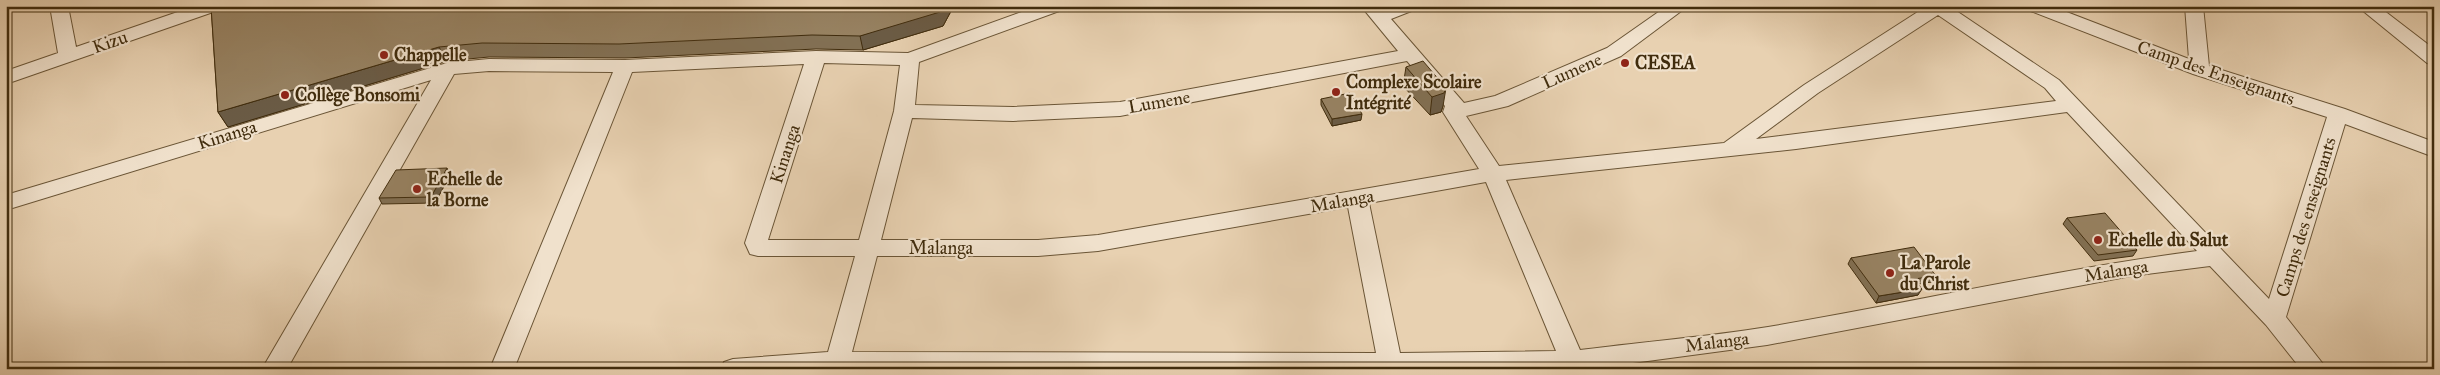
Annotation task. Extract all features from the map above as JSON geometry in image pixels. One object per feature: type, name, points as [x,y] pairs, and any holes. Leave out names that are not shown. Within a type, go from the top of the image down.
[{"type":"street","points":[[59,6],[68,57]]},
{"type":"street","name":"Kizu","points":[[6,78],[213,6]]},
{"type":"street","points":[[838,361],[904,111],[910,59],[1056,6]]},
{"type":"street","points":[[1408,6],[1375,11],[1410,55],[1455,106],[1454,112],[1493,174],[1574,364]]},
{"type":"street","name":"Lumene","points":[[1454,112],[1501,100],[1614,52],[1679,6]]},
{"type":"street","name":"Camp des Enseignants","points":[[2034,6],[2200,70],[2338,114],[2434,150]]},
{"type":"street","points":[[2194,6],[2200,70]]},
{"type":"street","points":[[2366,6],[2434,59]]},
{"type":"street","points":[[1728,149],[1811,89],[1937,7],[2052,84],[2274,319],[2315,369]]},
{"type":"street","name":"Lumene","points":[[904,111],[1013,114],[1120,109],[1410,55]]},
{"type":"street","name":"Kinanga","points":[[760,249],[756,243],[816,57]]},
{"type":"street","name":"Kinanga","points":[[6,203],[447,69],[489,65],[625,66],[816,57],[910,59]]},
{"type":"street","points":[[502,369],[625,66]]},
{"type":"street","points":[[274,369],[447,69]]},
{"type":"street","name":"Malanga","points":[[760,249],[867,247],[1038,248],[1098,243],[1493,174],[1728,149],[2072,105]]},
{"type":"street","name":"Camps des enseignants","points":[[2274,319],[2338,114]]},
{"type":"street","points":[[2399,136],[2434,137]]},
{"type":"street","points":[[1357,199],[1390,363]]},
{"type":"street","name":"Malanga","points":[[735,369],[838,361],[1067,366],[1390,363],[1574,364],[1767,336],[2131,268],[2215,257]]},
{"type":"building","name":"Collège Bonsomi","points":[[211,6],[943,6],[940,12],[860,36],[812,35],[619,44],[482,43],[439,47],[218,112]]},
{"type":"building","points":[[1423,61],[1446,88],[1444,93],[1432,97],[1406,67]]},
{"type":"building","points":[[1350,93],[1362,114],[1332,119],[1321,99]]},
{"type":"building","name":"Echelle de la Borne","points":[[447,168],[431,197],[379,198],[396,170]]},
{"type":"building","name":"Echelle du Salut","points":[[2105,213],[2137,250],[2098,255],[2067,218]]},
{"type":"building","name":"La Parole du Christ","points":[[1914,247],[1936,276],[1914,279],[1922,289],[1879,296],[1851,258]]},
{"type":"place","name":"Chappelle","points":[[384,55]]},
{"type":"place","name":"CESEA","points":[[1625,63]]},
{"type":"place","name":"Complexe Scolaire Intégrité","points":[[1336,92]]},
{"type":"place","name":"Collège Bonsomi","points":[[285,95]]},
{"type":"place","name":"Echelle de la Borne","points":[[417,189]]},
{"type":"place","name":"Echelle du Salut","points":[[2098,240]]},
{"type":"place","name":"La Parole du Christ","points":[[1890,273]]}]
